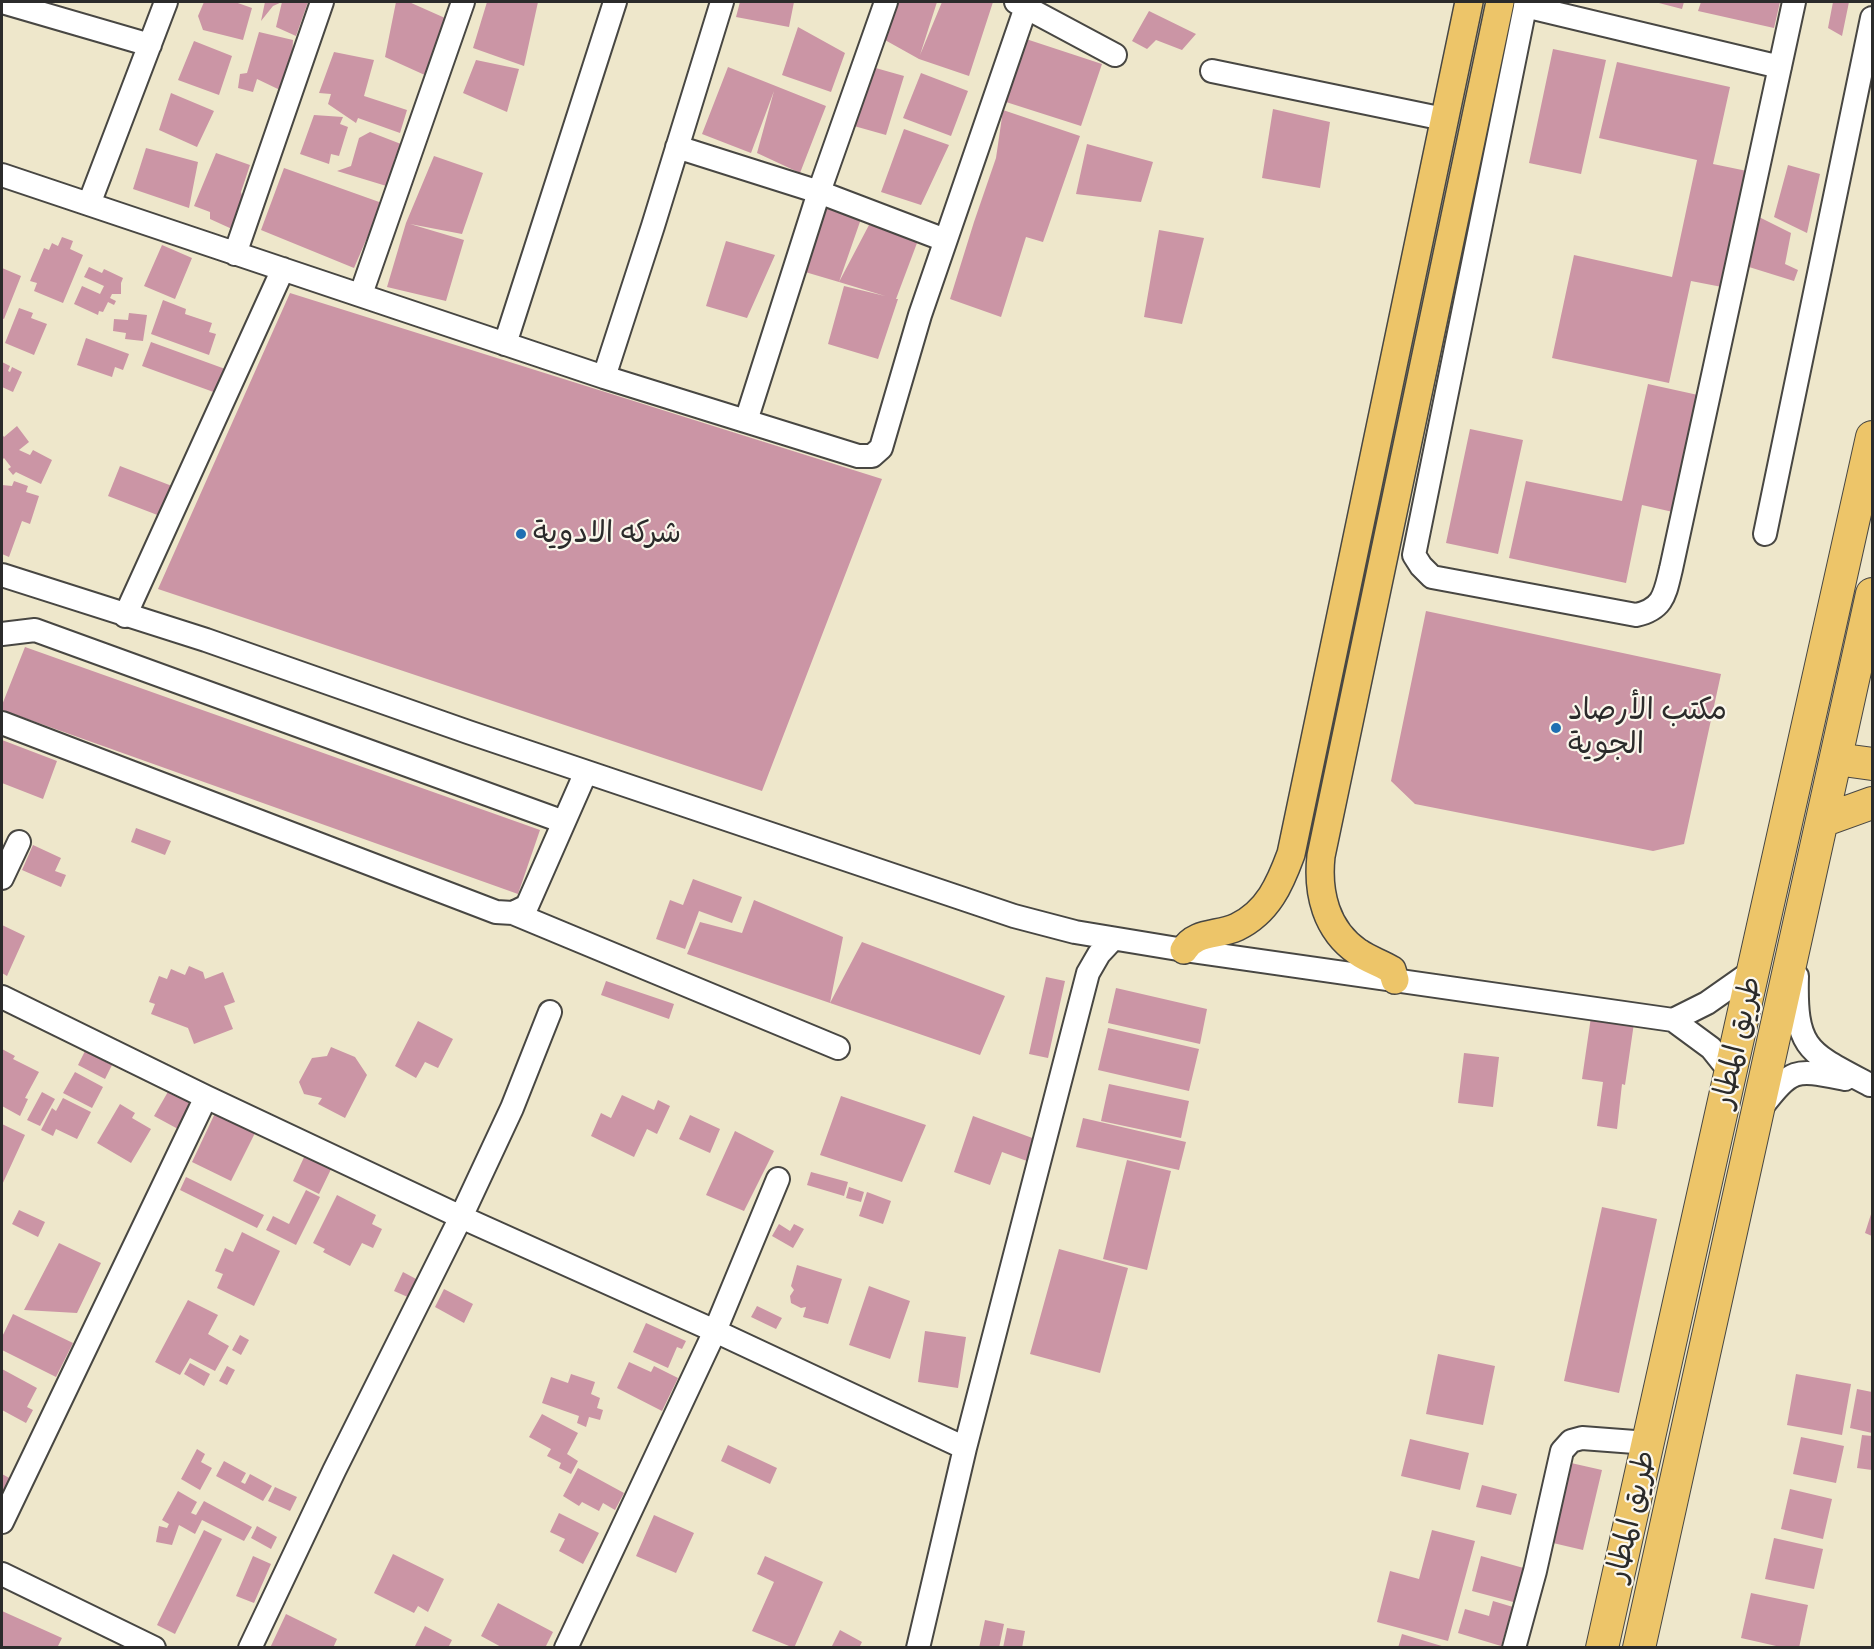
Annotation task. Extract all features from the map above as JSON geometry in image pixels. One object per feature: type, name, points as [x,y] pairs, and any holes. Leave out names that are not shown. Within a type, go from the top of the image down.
[{"type":"highway","name":"طريق المطار","points":[[1602,1647],[1872,437]]},
{"type":"highway","name":"طريق المطار","points":[[1639,1647],[1872,594]]},
{"type":"highway","points":[[1836,759],[1872,764]]},
{"type":"highway","points":[[1822,821],[1872,803]]},
{"type":"main road","points":[[1184,950],[1193,939],[1237,927],[1253,917],[1267,904],[1277,889],[1291,854],[1469,2]]},
{"type":"main road","points":[[1395,980],[1392,970],[1357,951],[1341,937],[1329,919],[1322,899],[1319,878],[1323,845],[1478,105],[1517,3]]},
{"type":"main road","points":[[1447,109],[1478,105]]},
{"type":"street","points":[[2,2],[150,45]]},
{"type":"street","points":[[89,204],[166,2]]},
{"type":"street","points":[[235,254],[322,2]]},
{"type":"street","points":[[505,344],[615,2]]},
{"type":"street","points":[[604,376],[722,2]]},
{"type":"street","points":[[746,421],[819,192],[886,2]]},
{"type":"street","points":[[1780,67],[1517,3],[1414,555],[1421,567],[1432,577],[1636,615],[1649,612],[1663,600],[1780,67],[1794,2]]},
{"type":"street","points":[[361,294],[456,4]]},
{"type":"street","points":[[2,175],[604,376],[858,456],[872,456],[881,448],[920,315],[1021,4],[1115,55]]},
{"type":"street","points":[[1765,534],[1872,18]]},
{"type":"street","points":[[1212,70],[1447,109]]},
{"type":"street","points":[[677,147],[819,192],[945,240]]},
{"type":"street","points":[[125,616],[283,269]]},
{"type":"street","points":[[2,575],[206,640],[977,905],[1075,932],[1113,939],[1673,1020],[1711,1048],[1731,1073]]},
{"type":"street","points":[[2,634],[35,630],[564,822]]},
{"type":"street","points":[[2,723],[496,912],[513,913],[838,1048]]},
{"type":"street","points":[[513,913],[527,906],[586,772]]},
{"type":"street","points":[[2,878],[19,842]]},
{"type":"street","points":[[1799,930],[1797,1013],[1802,1033],[1808,1044],[1826,1062],[1871,1085]]},
{"type":"street","points":[[1075,932],[1088,973]]},
{"type":"street","points":[[918,1647],[965,1448],[1088,973],[1099,954],[1113,939]]},
{"type":"street","points":[[1673,1020],[1707,1003],[1754,970]]},
{"type":"street","points":[[2,997],[206,1097],[461,1217],[715,1331],[965,1448]]},
{"type":"street","points":[[250,1647],[461,1217],[512,1108],[550,1012]]},
{"type":"street","points":[[1758,1111],[1782,1082],[1800,1073],[1818,1074],[1871,1085]]},
{"type":"street","points":[[2,1522],[206,1097]]},
{"type":"street","points":[[566,1647],[715,1331],[778,1179]]},
{"type":"street","points":[[1514,1647],[1535,1571],[1562,1451],[1571,1441],[1582,1438],[1648,1443]]},
{"type":"street","points":[[2,1574],[154,1647]]},
{"type":"building","points":[[204,2],[235,2],[252,8],[243,40],[203,30],[198,16]]},
{"type":"building","points":[[265,2],[282,2],[273,6],[261,21]]},
{"type":"building","points":[[282,2],[308,2],[296,36],[276,27]]},
{"type":"building","points":[[396,2],[409,2],[445,18],[427,76],[385,57]]},
{"type":"building","points":[[487,2],[538,2],[524,66],[473,48]]},
{"type":"building","points":[[740,2],[794,2],[789,27],[736,17]]},
{"type":"building","points":[[889,2],[937,2],[920,55],[942,2],[993,2],[969,76],[919,59],[876,35]]},
{"type":"building","points":[[1655,2],[1684,2],[1682,9]]},
{"type":"building","points":[[1701,2],[1780,2],[1774,28],[1698,11]]},
{"type":"building","points":[[1833,2],[1849,2],[1842,36],[1828,28]]},
{"type":"building","points":[[1149,11],[1196,34],[1182,50],[1156,40],[1147,49],[1132,41]]},
{"type":"building","points":[[798,27],[845,53],[831,92],[782,75]]},
{"type":"building","points":[[259,32],[293,40],[292,58],[280,90],[257,79],[253,92],[238,88],[240,74],[247,73]]},
{"type":"building","points":[[1026,39],[1102,64],[1081,126],[1006,102]]},
{"type":"building","points":[[194,41],[232,56],[219,95],[178,80]]},
{"type":"building","points":[[1553,49],[1606,60],[1581,174],[1529,163]]},
{"type":"building","points":[[334,52],[374,60],[364,96],[407,110],[400,133],[358,118],[356,123],[328,104],[331,94],[319,93]]},
{"type":"building","points":[[476,60],[519,69],[507,112],[463,93]]},
{"type":"building","points":[[1617,62],[1730,87],[1713,164],[1747,171],[1722,287],[1691,281],[1669,383],[1552,358],[1574,255],[1672,277],[1697,160],[1599,138]]},
{"type":"building","points":[[865,65],[904,76],[886,135],[847,124]]},
{"type":"building","points":[[728,67],[826,106],[800,173],[757,153],[774,91],[751,153],[702,134]]},
{"type":"building","points":[[921,73],[968,91],[951,136],[903,118]]},
{"type":"building","points":[[171,93],[214,111],[197,147],[159,130]]},
{"type":"building","points":[[1273,109],[1330,122],[1320,188],[1262,178]]},
{"type":"building","points":[[1003,110],[1080,136],[1043,242],[1026,237],[1001,317],[950,299],[996,158]]},
{"type":"building","points":[[314,115],[343,117],[340,124],[348,127],[339,156],[331,154],[329,164],[300,154]]},
{"type":"building","points":[[904,129],[949,145],[921,205],[881,192]]},
{"type":"building","points":[[370,132],[401,144],[394,160],[399,167],[393,188],[337,171],[351,166],[359,138]]},
{"type":"building","points":[[1087,144],[1153,162],[1141,202],[1076,194]]},
{"type":"building","points":[[146,148],[198,162],[189,208],[133,189]]},
{"type":"building","points":[[216,153],[250,165],[241,192],[244,202],[232,229],[210,219],[210,212],[194,206]]},
{"type":"building","points":[[434,156],[483,173],[462,234],[410,224],[464,240],[446,301],[387,287],[406,223]]},
{"type":"building","points":[[1788,165],[1820,174],[1807,233],[1774,217]]},
{"type":"building","points":[[284,168],[382,203],[354,268],[261,230]]},
{"type":"building","points":[[815,203],[862,216],[839,282],[795,269]]},
{"type":"building","points":[[1759,217],[1791,233],[1785,264],[1798,270],[1794,281],[1749,267]]},
{"type":"building","points":[[869,225],[920,235],[896,299],[898,299],[878,359],[828,344],[844,286],[885,296],[839,282]]},
{"type":"building","points":[[1159,230],[1204,238],[1182,324],[1144,317]]},
{"type":"building","points":[[62,237],[73,241],[70,249],[83,255],[63,303],[34,291],[37,283],[30,281],[44,248],[49,250],[52,243],[58,246]]},
{"type":"building","points":[[726,241],[775,255],[747,318],[706,306]]},
{"type":"building","points":[[162,245],[192,258],[175,299],[144,286]]},
{"type":"building","points":[[89,267],[102,273],[104,269],[123,278],[121,294],[112,294],[110,298],[116,301],[114,305],[108,302],[103,312],[99,311],[98,315],[74,304],[82,286],[100,294],[104,286],[84,277]]},
{"type":"building","points":[[2,268],[21,276],[4,319],[2,318]]},
{"type":"building","name":"شركه الادوية","points":[[290,293],[882,479],[762,791],[158,589]]},
{"type":"building","points":[[163,300],[186,309],[185,314],[212,323],[209,332],[216,334],[209,355],[151,334]]},
{"type":"building","points":[[19,308],[33,313],[31,318],[47,324],[34,355],[5,343]]},
{"type":"building","points":[[129,313],[147,315],[143,341],[125,339],[126,333],[113,331],[114,319],[128,320]]},
{"type":"building","points":[[86,338],[129,354],[123,370],[115,367],[112,377],[77,365]]},
{"type":"building","points":[[151,342],[228,370],[219,394],[142,366]]},
{"type":"building","points":[[2,362],[10,366],[8,371],[10,372],[12,367],[22,372],[13,392],[2,387]]},
{"type":"building","points":[[1648,384],[1698,395],[1673,512],[1642,505],[1626,583],[1509,558],[1526,481],[1622,501]]},
{"type":"building","points":[[17,426],[29,442],[19,450],[30,455],[33,450],[52,460],[41,484],[16,472],[13,475],[8,469],[11,467],[4,458],[2,460],[2,434],[4,437]]},
{"type":"building","points":[[1470,429],[1523,440],[1498,554],[1446,543]]},
{"type":"building","points":[[120,466],[172,486],[160,516],[108,496]]},
{"type":"building","points":[[14,481],[28,486],[26,492],[39,496],[30,524],[22,521],[9,557],[2,554],[2,485],[12,486]]},
{"type":"building","name":"مكتب الأرصاد الجوية","points":[[1426,611],[1721,674],[1684,844],[1653,851],[1415,804],[1391,781]]},
{"type":"building","points":[[25,647],[540,830],[518,894],[2,710]]},
{"type":"building","points":[[2,740],[57,761],[43,799],[2,783]]},
{"type":"building","points":[[136,828],[171,841],[165,855],[131,842]]},
{"type":"building","points":[[33,845],[61,858],[55,871],[66,875],[61,887],[22,870]]},
{"type":"building","points":[[693,879],[742,897],[732,923],[699,911],[685,949],[656,939],[670,900],[683,905]]},
{"type":"building","points":[[754,900],[843,937],[830,1003],[687,954],[700,922],[742,933]]},
{"type":"building","points":[[2,925],[25,936],[7,976],[2,973]]},
{"type":"building","points":[[862,942],[1005,996],[980,1055],[830,1003]]},
{"type":"building","points":[[189,966],[203,972],[205,979],[223,972],[235,1002],[224,1006],[233,1029],[194,1044],[188,1028],[151,1014],[155,1004],[149,1002],[159,976],[167,979],[171,969],[185,975]]},
{"type":"building","points":[[1046,977],[1065,981],[1048,1058],[1029,1054]]},
{"type":"building","points":[[606,981],[674,1004],[669,1019],[601,995]]},
{"type":"building","points":[[1116,988],[1207,1009],[1200,1044],[1108,1023]]},
{"type":"building","points":[[1591,1017],[1634,1023],[1625,1085],[1622,1084],[1617,1129],[1597,1126],[1603,1082],[1582,1079]]},
{"type":"building","points":[[418,1021],[453,1039],[438,1068],[425,1062],[416,1078],[395,1066]]},
{"type":"building","points":[[1108,1028],[1199,1049],[1189,1091],[1098,1070]]},
{"type":"building","points":[[331,1047],[355,1057],[367,1075],[345,1118],[318,1104],[322,1098],[304,1094],[299,1082],[312,1058],[327,1056]]},
{"type":"building","points":[[2,1049],[15,1056],[13,1059],[39,1072],[25,1098],[28,1099],[20,1116],[2,1106]]},
{"type":"building","points":[[85,1051],[112,1065],[105,1079],[78,1065]]},
{"type":"building","points":[[1464,1053],[1499,1057],[1493,1107],[1458,1103]]},
{"type":"building","points":[[75,1072],[103,1087],[92,1108],[63,1093]]},
{"type":"building","points":[[1109,1084],[1189,1101],[1181,1138],[1101,1121]]},
{"type":"building","points":[[169,1090],[192,1103],[178,1129],[154,1116]]},
{"type":"building","points":[[42,1092],[55,1099],[40,1126],[27,1120]]},
{"type":"building","points":[[622,1095],[654,1110],[658,1100],[670,1106],[657,1134],[647,1129],[634,1157],[591,1136],[601,1113],[611,1118]]},
{"type":"building","points":[[841,1096],[926,1125],[902,1182],[820,1155]]},
{"type":"building","points":[[63,1098],[91,1112],[77,1139],[56,1129],[53,1136],[41,1130],[52,1108],[56,1111]]},
{"type":"building","points":[[120,1104],[135,1113],[132,1118],[151,1129],[131,1163],[97,1143]]},
{"type":"building","points":[[217,1109],[257,1129],[231,1181],[192,1162]]},
{"type":"building","points":[[690,1115],[720,1129],[710,1153],[679,1139]]},
{"type":"building","points":[[973,1116],[1035,1139],[1027,1161],[1002,1152],[990,1185],[954,1172]]},
{"type":"building","points":[[1083,1118],[1186,1142],[1179,1170],[1076,1147]]},
{"type":"building","points":[[2,1124],[25,1135],[2,1185]]},
{"type":"building","points":[[735,1131],[774,1151],[744,1211],[706,1195]]},
{"type":"building","points":[[306,1153],[333,1165],[319,1194],[293,1181]]},
{"type":"building","points":[[1127,1160],[1171,1171],[1147,1270],[1103,1259]]},
{"type":"building","points":[[811,1172],[848,1182],[844,1196],[807,1185]]},
{"type":"building","points":[[186,1177],[264,1215],[257,1228],[180,1190]]},
{"type":"building","points":[[849,1187],[864,1192],[861,1202],[846,1198]]},
{"type":"building","points":[[306,1190],[320,1197],[296,1245],[266,1230],[273,1216],[289,1224]]},
{"type":"building","points":[[867,1192],[891,1201],[883,1224],[859,1216]]},
{"type":"building","points":[[337,1195],[376,1215],[372,1224],[382,1229],[373,1248],[362,1243],[350,1266],[323,1252],[325,1249],[313,1243]]},
{"type":"building","points":[[1602,1207],[1657,1219],[1619,1393],[1564,1381]]},
{"type":"building","points":[[19,1210],[45,1222],[38,1237],[12,1224]]},
{"type":"building","points":[[1872,1211],[1872,1236],[1865,1233]]},
{"type":"building","points":[[779,1224],[790,1231],[794,1224],[804,1229],[793,1248],[772,1236]]},
{"type":"building","points":[[242,1232],[280,1251],[254,1306],[217,1288],[223,1274],[215,1271],[225,1248],[233,1252]]},
{"type":"building","points":[[59,1243],[101,1263],[77,1313],[24,1310]]},
{"type":"building","points":[[1059,1249],[1128,1268],[1100,1373],[1030,1354]]},
{"type":"building","points":[[797,1265],[842,1279],[828,1324],[803,1317],[806,1307],[801,1308],[791,1303],[790,1296],[794,1290],[791,1286]]},
{"type":"building","points":[[403,1272],[418,1280],[410,1298],[394,1291]]},
{"type":"building","points":[[869,1286],[910,1301],[890,1359],[849,1345]]},
{"type":"building","points":[[444,1289],[473,1304],[464,1323],[435,1307]]},
{"type":"building","points":[[188,1300],[218,1315],[208,1334],[229,1346],[215,1371],[190,1358],[180,1375],[155,1362]]},
{"type":"building","points":[[757,1306],[782,1318],[776,1329],[751,1317]]},
{"type":"building","points":[[13,1314],[73,1343],[56,1377],[2,1350],[2,1337]]},
{"type":"building","points":[[646,1323],[686,1341],[682,1349],[677,1347],[668,1368],[633,1352]]},
{"type":"building","points":[[925,1331],[966,1337],[958,1388],[918,1382]]},
{"type":"building","points":[[240,1335],[249,1340],[241,1355],[232,1350]]},
{"type":"building","points":[[1438,1354],[1495,1366],[1483,1425],[1426,1414]]},
{"type":"building","points":[[629,1362],[651,1372],[654,1366],[678,1378],[662,1411],[617,1388]]},
{"type":"building","points":[[190,1363],[210,1374],[204,1386],[184,1374]]},
{"type":"building","points":[[227,1366],[235,1370],[227,1385],[219,1381]]},
{"type":"building","points":[[2,1369],[37,1388],[27,1407],[33,1410],[26,1423],[2,1410]]},
{"type":"building","points":[[571,1374],[595,1382],[591,1394],[600,1398],[597,1408],[603,1410],[600,1420],[589,1417],[586,1427],[577,1423],[579,1416],[542,1403],[551,1377],[568,1383]]},
{"type":"building","points":[[1796,1374],[1851,1384],[1842,1435],[1787,1425]]},
{"type":"building","points":[[1857,1389],[1872,1392],[1872,1433],[1850,1428]]},
{"type":"building","points":[[542,1414],[578,1433],[567,1454],[578,1461],[571,1474],[559,1468],[561,1463],[547,1456],[551,1449],[529,1437]]},
{"type":"building","points":[[1862,1435],[1872,1436],[1872,1470],[1857,1468]]},
{"type":"building","points":[[1801,1437],[1844,1446],[1836,1483],[1793,1474]]},
{"type":"building","points":[[1410,1439],[1469,1453],[1460,1490],[1401,1476]]},
{"type":"building","points":[[728,1445],[777,1468],[770,1484],[721,1461]]},
{"type":"building","points":[[197,1449],[205,1454],[201,1462],[212,1468],[200,1490],[181,1479]]},
{"type":"building","points":[[224,1461],[246,1473],[241,1482],[245,1484],[250,1474],[272,1486],[263,1501],[216,1476]]},
{"type":"building","points":[[1571,1463],[1602,1470],[1583,1550],[1553,1543]]},
{"type":"building","points":[[578,1468],[624,1493],[615,1510],[603,1503],[599,1511],[582,1502],[579,1506],[563,1496]]},
{"type":"building","points":[[2,1474],[13,1480],[2,1502]]},
{"type":"building","points":[[1482,1485],[1517,1494],[1511,1515],[1476,1507]]},
{"type":"building","points":[[275,1487],[297,1497],[290,1511],[268,1501]]},
{"type":"building","points":[[1790,1489],[1832,1499],[1823,1539],[1781,1529]]},
{"type":"building","points":[[178,1491],[197,1502],[191,1513],[196,1515],[204,1501],[252,1527],[244,1541],[202,1520],[195,1534],[179,1525],[172,1545],[156,1542],[159,1526],[167,1528],[169,1524],[162,1520]]},
{"type":"building","points":[[559,1513],[599,1533],[583,1564],[559,1551],[565,1539],[550,1532]]},
{"type":"building","points":[[654,1515],[694,1533],[676,1573],[636,1556]]},
{"type":"building","points":[[257,1526],[277,1537],[271,1549],[251,1538]]},
{"type":"building","points":[[204,1530],[222,1539],[175,1634],[157,1625]]},
{"type":"building","points":[[1432,1530],[1475,1541],[1448,1641],[1377,1622],[1390,1571],[1419,1579]]},
{"type":"building","points":[[1774,1538],[1823,1549],[1814,1589],[1765,1579]]},
{"type":"building","points":[[393,1554],[444,1579],[428,1612],[418,1606],[414,1613],[374,1593]]},
{"type":"building","points":[[253,1556],[271,1564],[254,1603],[236,1596]]},
{"type":"building","points":[[765,1556],[823,1582],[794,1648],[752,1631],[774,1582],[757,1574]]},
{"type":"building","points":[[1481,1556],[1527,1569],[1517,1603],[1472,1591]]},
{"type":"building","points":[[1751,1593],[1808,1605],[1799,1648],[1785,1648],[1741,1638]]},
{"type":"building","points":[[1493,1601],[1513,1607],[1501,1646],[1458,1633],[1465,1609],[1489,1616]]},
{"type":"building","points":[[498,1603],[553,1632],[545,1648],[503,1648],[481,1636]]},
{"type":"building","points":[[2,1611],[62,1638],[57,1648],[2,1648]]},
{"type":"building","points":[[286,1614],[337,1639],[333,1648],[270,1648]]},
{"type":"building","points":[[985,1620],[1004,1624],[999,1648],[979,1648]]},
{"type":"building","points":[[425,1626],[452,1640],[448,1648],[414,1648]]},
{"type":"building","points":[[1007,1628],[1025,1631],[1022,1648],[1003,1648]]},
{"type":"building","points":[[840,1630],[862,1642],[859,1648],[831,1648]]},
{"type":"building","points":[[1402,1634],[1445,1647],[1445,1648],[1398,1648]]},
{"type":"place","name":"شركه الادوية","points":[[521,534]]},
{"type":"place","name":"مكتب الأرصاد الجوية","points":[[1556,728]]}]
